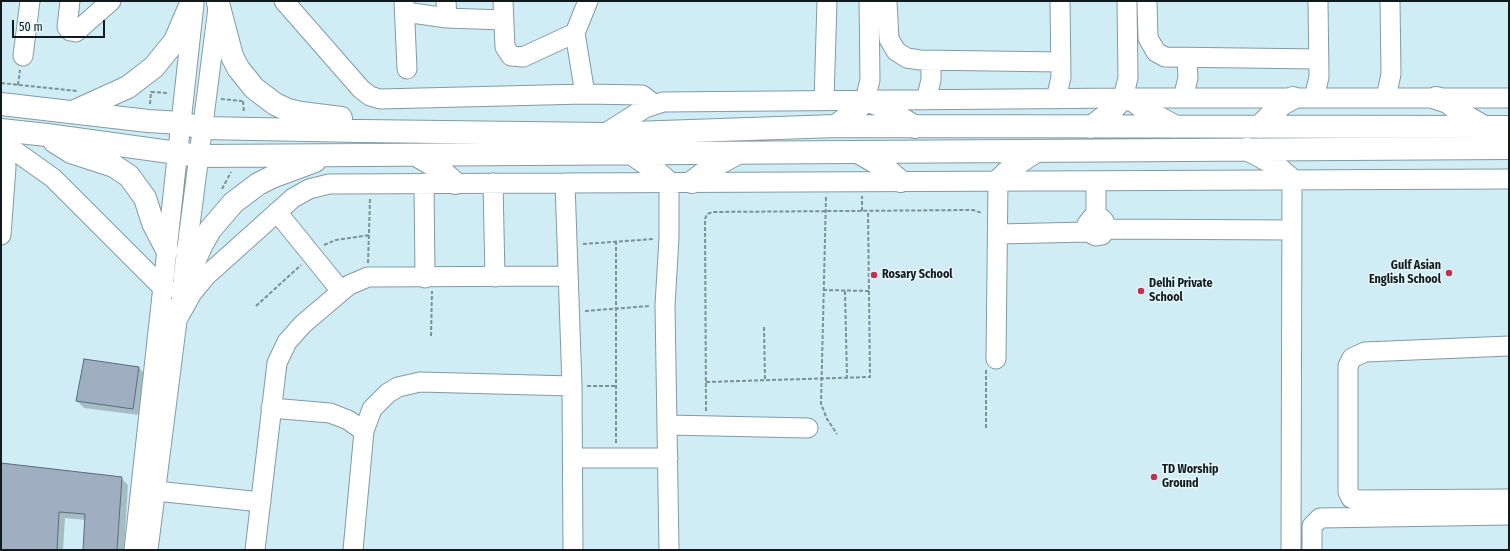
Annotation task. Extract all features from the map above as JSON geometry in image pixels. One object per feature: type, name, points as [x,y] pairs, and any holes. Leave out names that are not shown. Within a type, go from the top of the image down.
[{"type":"main road","points":[[72,112],[128,87],[154,67],[175,41],[194,1]]},
{"type":"main road","points":[[218,2],[232,56],[238,68],[254,88],[275,104],[288,110],[343,118],[361,131]]},
{"type":"main road","points":[[1091,128],[1107,115],[1123,98],[1134,101],[1150,113],[1177,127]]},
{"type":"main road","points":[[1259,127],[1282,104],[1304,98]]},
{"type":"main road","points":[[1436,98],[1448,102],[1465,116],[1484,127]]},
{"type":"main road","points":[[836,126],[854,112],[865,100],[880,105],[916,128]]},
{"type":"main road","points":[[1,104],[148,121],[181,123],[202,128],[361,131],[604,134],[836,126],[916,128],[1509,127]]},
{"type":"main road","points":[[1,130],[47,134],[145,150],[188,154],[330,156],[856,151],[1509,148]]},
{"type":"main road","points":[[47,134],[66,149],[109,164],[129,176],[146,198],[152,223],[167,250]]},
{"type":"main road","points":[[1246,149],[1271,162],[1292,180]]},
{"type":"main road","points":[[856,151],[884,167],[900,181]]},
{"type":"main road","points":[[998,181],[1015,165],[1036,151]]},
{"type":"main road","points":[[692,182],[712,167],[742,152]]},
{"type":"main road","points":[[631,154],[651,167],[669,183]]},
{"type":"main road","points":[[416,155],[437,167],[455,184]]},
{"type":"main road","points":[[172,290],[210,230],[233,203],[252,188],[272,177],[330,156]]},
{"type":"street","points":[[23,56],[30,1]]},
{"type":"street","points":[[70,1],[67,28],[70,32],[76,32],[103,4]]},
{"type":"street","points":[[134,550],[172,290],[188,154],[181,123],[194,1]]},
{"type":"street","points":[[284,1],[361,89],[370,96],[380,99],[585,94],[642,95],[654,104]]},
{"type":"street","points":[[503,1],[505,47],[511,56],[523,57],[575,33]]},
{"type":"street","points":[[585,94],[575,33],[588,1]]},
{"type":"street","points":[[824,101],[827,1]]},
{"type":"street","points":[[865,100],[870,80],[869,1]]},
{"type":"street","points":[[886,1],[888,33],[892,46],[907,58],[931,60],[1061,62]]},
{"type":"street","points":[[1056,99],[1061,77],[1060,1]]},
{"type":"street","points":[[1123,98],[1128,78],[1126,1]]},
{"type":"street","points":[[1147,1],[1148,38],[1152,48],[1165,57],[1187,59],[1319,59]]},
{"type":"street","points":[[1304,98],[1319,77],[1318,1]]},
{"type":"street","points":[[1386,98],[1390,74],[1390,1]]},
{"type":"street","points":[[148,550],[178,318],[172,290],[167,250],[188,154],[202,128],[218,2]]},
{"type":"street","points":[[407,69],[405,7],[446,9],[503,20]]},
{"type":"street","points":[[1183,98],[1188,78],[1187,59]]},
{"type":"street","points":[[926,100],[931,80],[931,60]]},
{"type":"street","points":[[604,134],[654,104],[663,102],[1123,98],[1509,98]]},
{"type":"street","points":[[1,141],[60,184],[172,290]]},
{"type":"street","points":[[1,145],[5,155],[4,166],[6,193],[1,235]]},
{"type":"street","points":[[6,193],[15,178],[38,167]]},
{"type":"street","points":[[178,318],[192,293],[206,276],[300,193],[319,186],[424,183],[1509,179]]},
{"type":"street","points":[[1292,180],[1292,550]]},
{"type":"street","points":[[991,362],[998,234],[998,181]]},
{"type":"street","points":[[1096,181],[1097,226]]},
{"type":"street","points":[[424,183],[429,278]]},
{"type":"street","points":[[493,183],[495,277]]},
{"type":"street","points":[[565,183],[572,386],[572,550]]},
{"type":"street","points":[[669,183],[669,238],[665,305],[670,550]]},
{"type":"street","points":[[277,212],[341,291]]},
{"type":"street","points":[[998,234],[1097,226],[1292,230]]},
{"type":"street","points":[[256,550],[277,363],[287,342],[303,324],[349,284],[368,277],[429,278],[568,276]]},
{"type":"street","points":[[1509,346],[1365,352],[1352,358],[1348,366],[1348,492],[1351,498],[1358,500],[1509,499]]},
{"type":"street","points":[[352,550],[364,431],[372,410],[379,400],[398,387],[420,382],[572,386]]},
{"type":"street","points":[[271,408],[330,413],[348,420],[364,431]]},
{"type":"street","points":[[668,425],[808,428]]},
{"type":"street","points":[[572,458],[668,458]]},
{"type":"street","points":[[156,491],[261,502]]},
{"type":"street","points":[[1312,550],[1312,526],[1320,518],[1509,515]]},
{"type":"path","points":[[1,83],[79,91]]},
{"type":"path","points":[[827,182],[821,379],[822,408],[827,420],[837,434]]},
{"type":"path","points":[[368,277],[370,184]]},
{"type":"path","points":[[706,426],[706,216],[713,212],[973,210],[981,212],[984,215]]},
{"type":"path","points":[[706,382],[870,377],[868,211]]},
{"type":"path","points":[[568,245],[669,238]]},
{"type":"path","points":[[616,242],[616,458]]},
{"type":"path","points":[[429,278],[431,336]]},
{"type":"path","points":[[823,290],[869,291]]},
{"type":"path","points":[[845,291],[847,378]]},
{"type":"path","points":[[570,312],[665,305]]},
{"type":"path","points":[[764,327],[765,380]]},
{"type":"path","points":[[986,429],[991,362]]},
{"type":"path","points":[[572,386],[616,386]]},
{"type":"building","points":[[84,359],[139,367],[133,409],[76,401]]},
{"type":"building","points":[[1,463],[122,477],[117,550],[83,550],[85,514],[59,512],[57,550],[1,550]]},
{"type":"place","name":"Gulf Asian English School","points":[[1449,273]]},
{"type":"place","name":"Rosary School","points":[[874,275]]},
{"type":"place","name":"Delhi Private School","points":[[1141,291]]},
{"type":"place","name":"TD Worship Ground","points":[[1154,477]]}]
